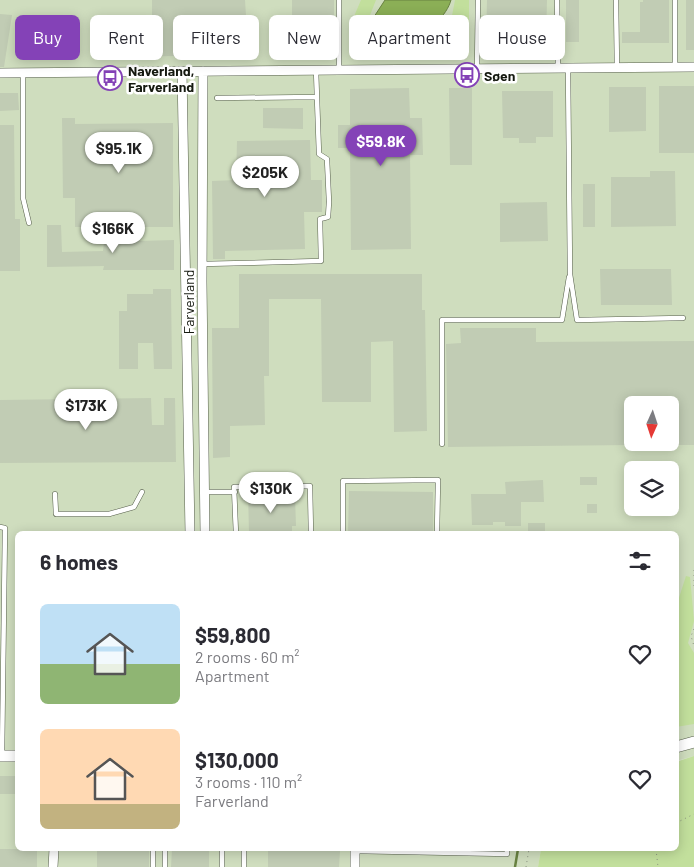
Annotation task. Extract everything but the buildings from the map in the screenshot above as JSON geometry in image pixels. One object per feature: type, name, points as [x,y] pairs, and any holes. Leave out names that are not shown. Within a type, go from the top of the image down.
[{"type":"street","points":[[0,73],[694,67]]},
{"type":"street","name":"Farverland","points":[[182,71],[190,531]]},
{"type":"street","name":"Farverland","points":[[202,71],[205,531]]},
{"type":"street","points":[[186,282],[202,282]]},
{"type":"street","points":[[188,391],[203,391]]},
{"type":"street","points":[[189,464],[204,463]]},
{"type":"street","points":[[190,492],[204,492]]},
{"type":"street","points":[[679,746],[694,742]]},
{"type":"street","points":[[1,756],[15,756]]},
{"type":"street","points":[[53,867],[54,851]]},
{"type":"street","points":[[355,851],[355,867]]},
{"type":"lane","points":[[339,0],[339,70]]},
{"type":"lane","points":[[477,69],[478,0]]},
{"type":"lane","points":[[557,0],[558,68]]},
{"type":"lane","points":[[616,0],[617,68]]},
{"type":"lane","points":[[675,0],[675,68]]},
{"type":"lane","points":[[568,68],[570,274],[577,320],[683,318]]},
{"type":"lane","points":[[202,264],[321,261],[320,219],[328,217],[329,202],[327,160],[319,154],[316,70]]},
{"type":"lane","points":[[23,73],[23,198],[29,223]]},
{"type":"lane","points":[[217,98],[316,97]]},
{"type":"lane","points":[[442,444],[442,320],[562,320],[570,274]]},
{"type":"lane","points":[[343,531],[343,481],[438,480],[437,531]]},
{"type":"lane","points":[[236,531],[234,487],[310,486],[310,531]]},
{"type":"lane","points":[[55,494],[56,514],[109,514],[134,507],[142,492]]},
{"type":"lane","points":[[204,492],[235,492]]},
{"type":"lane","points":[[0,527],[5,528],[2,560],[1,756]]},
{"type":"lane","points":[[153,851],[153,867]]},
{"type":"lane","points":[[165,851],[165,867]]},
{"type":"lane","points":[[222,851],[222,867]]},
{"type":"lane","points":[[244,851],[244,867]]},
{"type":"lane","points":[[393,851],[507,854],[507,851]]},
{"type":"path","points":[[694,570],[694,590]]},
{"type":"path","points":[[694,629],[691,636],[694,646]]},
{"type":"path","points":[[679,822],[694,814]]},
{"type":"path","points":[[526,867],[529,851]]},
{"type":"path","points":[[656,851],[658,867]]},
{"type":"shaded area","points":[[0,0],[694,0],[694,756],[679,760],[679,531],[15,531],[15,851],[541,851],[538,867],[0,867]]},
{"type":"shaded area","points":[[361,0],[376,0],[370,15],[355,15]]},
{"type":"shaded area","points":[[385,0],[451,0],[443,15],[375,15]]},
{"type":"shaded area","points":[[455,0],[469,0],[469,15],[452,15]]},
{"type":"shaded area","points":[[686,576],[690,577],[694,621],[688,643],[694,653],[694,724],[679,726],[679,598]]},
{"type":"shaded area","points":[[694,756],[694,867],[538,867],[541,851],[679,851],[679,761]]},
{"type":"waterway","points":[[515,867],[518,851]]},
{"type":"place","name":"Søen","points":[[467,75]]},
{"type":"place","name":"Naverland, Farverland","points":[[110,78]]}]
